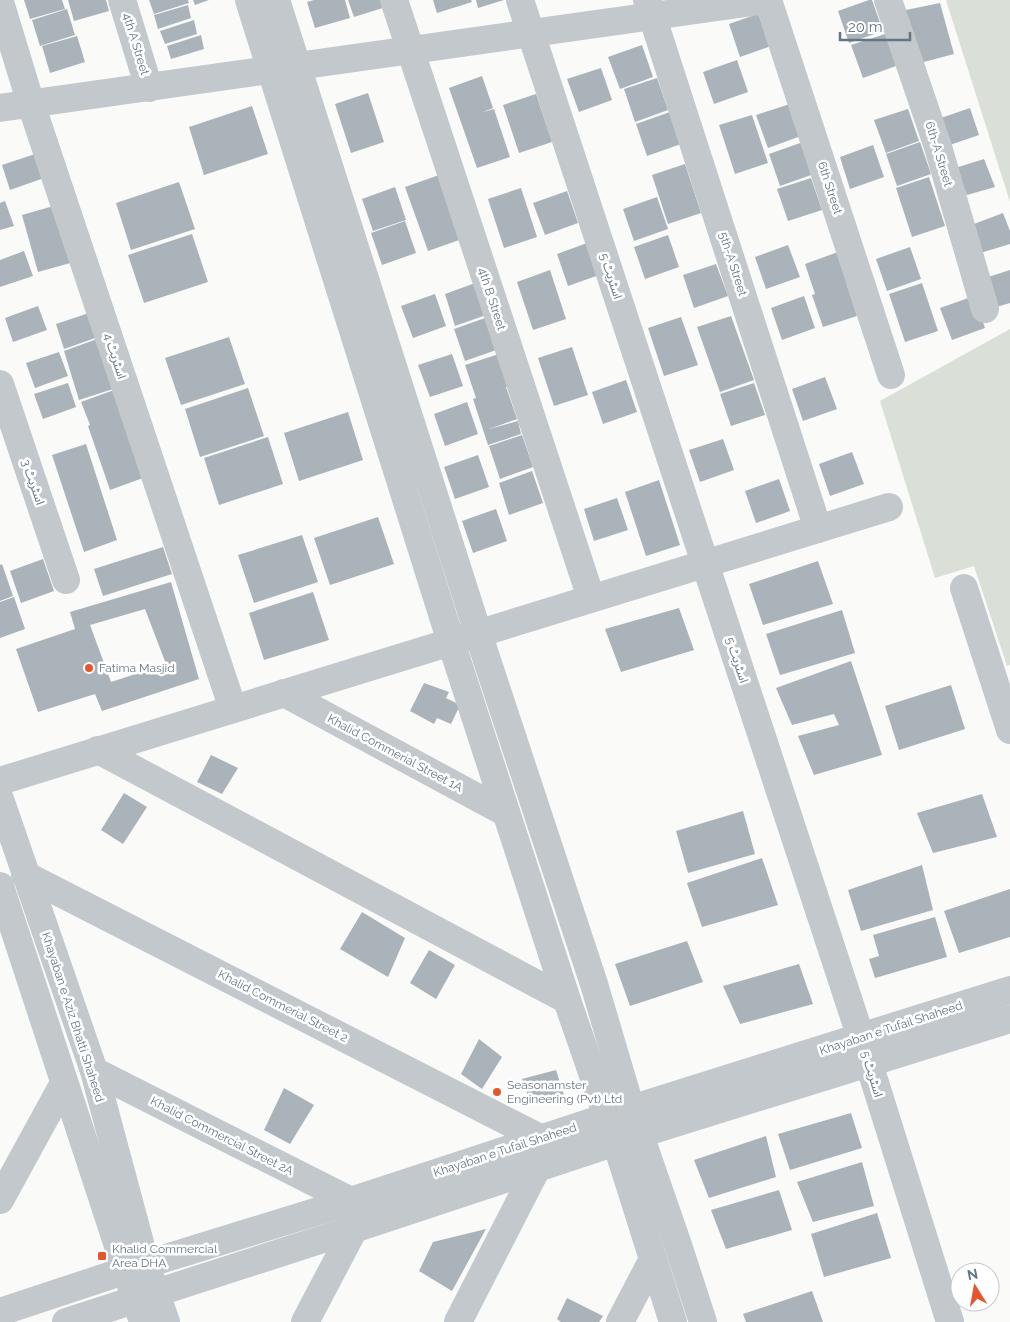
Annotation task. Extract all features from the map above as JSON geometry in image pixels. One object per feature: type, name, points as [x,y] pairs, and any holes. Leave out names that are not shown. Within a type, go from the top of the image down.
[{"type":"street","name":"4th A Street","points":[[122,0],[149,88]]},
{"type":"street","points":[[249,0],[284,68],[478,633],[594,984],[619,1113]]},
{"type":"street","points":[[276,0],[284,68],[451,642],[506,813],[567,1000],[678,1245],[703,1322]]},
{"type":"street","name":"4th B Street","points":[[394,0],[591,598]]},
{"type":"street","name":"اسٹریٹ 5","points":[[520,0],[864,1050],[950,1322]]},
{"type":"street","points":[[0,108],[410,51],[531,32],[650,8],[768,0]]},
{"type":"street","name":"6th Street","points":[[768,0],[891,375]]},
{"type":"street","name":"6th-A Street","points":[[888,0],[938,147],[985,309]]},
{"type":"street","name":"اسٹریٹ 4","points":[[0,2],[31,104],[233,708]]},
{"type":"street","name":"5th-A Street","points":[[650,8],[818,528]]},
{"type":"street","name":"اسٹریٹ 3","points":[[0,384],[66,580]]},
{"type":"street","points":[[0,781],[889,507]]},
{"type":"street","points":[[964,588],[1010,730]]},
{"type":"street","name":"Khalid Commerial Street 1A","points":[[284,693],[506,813]]},
{"type":"street","points":[[98,750],[567,1000]]},
{"type":"street","name":"Khayaban e Aziz Bhatti Shaheed","points":[[0,799],[94,1070],[145,1305],[166,1322]]},
{"type":"street","name":"Khalid Commerial Street 2","points":[[25,874],[540,1138]]},
{"type":"street","name":"Khayaban e Aziz Bhatti Shaheed","points":[[1,891],[64,1083],[136,1268]]},
{"type":"street","name":"Khayaban e Tufail Shaheed","points":[[66,1322],[145,1305],[354,1229],[628,1138],[864,1050],[1010,990]]},
{"type":"street","name":"Khayaban e Tufail Shaheed","points":[[0,1312],[351,1201],[619,1113],[864,1050],[1010,1018]]},
{"type":"street","name":"Khalid Commercial Street 2A","points":[[94,1070],[351,1201]]},
{"type":"street","points":[[0,1200],[64,1083]]},
{"type":"street","points":[[628,1138],[653,1259],[672,1322]]},
{"type":"street","points":[[458,1322],[537,1168]]},
{"type":"street","points":[[304,1322],[354,1229]]},
{"type":"street","points":[[620,1322],[653,1259]]},
{"type":"shaded area","points":[[946,0],[1010,0],[1010,202]]},
{"type":"shaded area","points":[[1010,329],[1010,665],[1007,666],[974,566],[935,578],[880,401]]},
{"type":"building","points":[[24,0],[62,0],[65,9],[30,19]]},
{"type":"building","points":[[68,0],[106,0],[109,11],[74,21]]},
{"type":"building","points":[[149,0],[188,0],[189,3],[154,14]]},
{"type":"building","points":[[193,0],[209,0],[195,5]]},
{"type":"building","points":[[314,0],[345,0],[350,18],[315,28],[307,2]]},
{"type":"building","points":[[348,0],[387,0],[389,6],[354,17]]},
{"type":"building","points":[[433,0],[471,0],[472,2],[437,13]]},
{"type":"building","points":[[476,0],[504,0],[478,8]]},
{"type":"building","points":[[872,0],[883,31],[849,43],[838,11]]},
{"type":"building","points":[[940,3],[954,54],[920,63],[901,11]]},
{"type":"building","points":[[188,5],[191,18],[158,29],[154,15]]},
{"type":"building","points":[[67,9],[75,35],[40,46],[32,20]]},
{"type":"building","points":[[763,12],[774,45],[740,57],[729,24]]},
{"type":"building","points":[[194,20],[197,34],[165,44],[160,31]]},
{"type":"building","points":[[885,34],[896,66],[863,78],[851,45]]},
{"type":"building","points":[[201,35],[204,49],[171,59],[167,46]]},
{"type":"building","points":[[77,36],[85,62],[50,73],[42,46]]},
{"type":"building","points":[[642,45],[653,77],[620,89],[608,57]]},
{"type":"building","points":[[737,60],[748,92],[714,104],[703,72]]},
{"type":"building","points":[[601,68],[612,100],[579,112],[567,79]]},
{"type":"building","points":[[482,76],[493,108],[483,112],[494,109],[510,157],[477,168],[449,88]]},
{"type":"building","points":[[657,78],[668,110],[635,122],[624,89]]},
{"type":"building","points":[[368,93],[384,142],[351,153],[335,104]]},
{"type":"building","points":[[536,94],[552,142],[519,153],[503,105]]},
{"type":"building","points":[[790,104],[801,136],[768,148],[756,115]]},
{"type":"building","points":[[252,106],[268,154],[204,175],[189,127]]},
{"type":"building","points":[[970,108],[979,135],[944,147],[935,120]]},
{"type":"building","points":[[908,109],[919,141],[886,153],[874,120]]},
{"type":"building","points":[[670,112],[681,144],[647,156],[636,124]]},
{"type":"building","points":[[752,115],[768,163],[735,174],[719,125]]},
{"type":"building","points":[[803,142],[814,174],[780,186],[769,154]]},
{"type":"building","points":[[920,142],[931,174],[897,186],[886,154]]},
{"type":"building","points":[[873,145],[884,177],[850,189],[840,157]]},
{"type":"building","points":[[35,154],[44,178],[10,190],[2,165]]},
{"type":"building","points":[[984,159],[995,187],[967,195],[955,168]]},
{"type":"building","points":[[685,164],[701,213],[668,224],[652,175]]},
{"type":"building","points":[[439,175],[462,239],[428,251],[405,187]]},
{"type":"building","points":[[929,177],[945,226],[912,237],[896,188]]},
{"type":"building","points":[[811,178],[822,210],[788,221],[777,189]]},
{"type":"building","points":[[179,182],[195,229],[131,250],[116,203]]},
{"type":"building","points":[[395,187],[406,220],[373,231],[362,199]]},
{"type":"building","points":[[521,188],[537,237],[504,248],[488,199]]},
{"type":"building","points":[[567,191],[578,223],[545,235],[533,203]]},
{"type":"building","points":[[657,197],[668,229],[634,241],[623,209]]},
{"type":"building","points":[[5,201],[14,226],[0,230],[0,203]]},
{"type":"building","points":[[57,205],[74,262],[38,272],[22,215]]},
{"type":"building","points":[[1003,213],[1010,231],[1010,244],[977,254],[966,227]]},
{"type":"building","points":[[405,221],[416,253],[382,265],[371,233]]},
{"type":"building","points":[[192,234],[208,282],[144,303],[128,255]]},
{"type":"building","points":[[668,235],[679,267],[645,279],[634,247]]},
{"type":"building","points":[[590,242],[602,274],[568,286],[557,254]]},
{"type":"building","points":[[788,245],[800,277],[766,289],[755,257]]},
{"type":"building","points":[[910,247],[921,279],[887,291],[876,259]]},
{"type":"building","points":[[24,251],[33,276],[0,287],[0,260]]},
{"type":"building","points":[[838,252],[857,316],[823,327],[812,295],[815,294],[805,264]]},
{"type":"building","points":[[716,264],[728,296],[694,308],[683,275]]},
{"type":"building","points":[[550,270],[566,319],[533,330],[517,282]]},
{"type":"building","points":[[1010,270],[1010,303],[993,308],[982,279]]},
{"type":"building","points":[[478,282],[489,314],[455,326],[445,294]]},
{"type":"building","points":[[922,283],[938,331],[905,342],[889,294]]},
{"type":"building","points":[[435,294],[446,326],[413,338],[401,306]]},
{"type":"building","points":[[804,296],[815,328],[782,340],[771,308]]},
{"type":"building","points":[[974,296],[985,328],[952,340],[940,308]]},
{"type":"building","points":[[38,306],[47,330],[13,342],[5,318]]},
{"type":"building","points":[[89,313],[98,337],[64,349],[56,324]]},
{"type":"building","points":[[731,316],[754,380],[720,392],[697,327]]},
{"type":"building","points":[[488,317],[499,349],[465,361],[454,329]]},
{"type":"building","points":[[681,317],[698,365],[664,376],[648,328]]},
{"type":"building","points":[[229,337],[245,384],[181,405],[165,358]]},
{"type":"building","points":[[97,339],[113,389],[79,400],[64,351]]},
{"type":"building","points":[[572,347],[588,395],[554,406],[538,358]]},
{"type":"building","points":[[59,352],[68,376],[35,388],[26,363]]},
{"type":"building","points":[[452,354],[463,386],[430,397],[418,365]]},
{"type":"building","points":[[499,354],[510,386],[506,387],[517,419],[489,429],[518,421],[521,434],[488,445],[473,399],[476,398],[465,365]]},
{"type":"building","points":[[825,377],[837,409],[803,421],[792,389]]},
{"type":"building","points":[[626,380],[637,412],[603,424],[592,392]]},
{"type":"building","points":[[68,383],[76,407],[43,419],[34,394]]},
{"type":"building","points":[[754,383],[765,415],[731,426],[720,394]]},
{"type":"building","points":[[248,388],[264,436],[200,457],[185,409]]},
{"type":"building","points":[[114,390],[143,478],[110,490],[81,402]]},
{"type":"building","points":[[467,402],[478,434],[445,446],[434,414]]},
{"type":"building","points":[[348,412],[363,460],[299,481],[284,433]]},
{"type":"building","points":[[522,435],[533,467],[500,479],[489,446]]},
{"type":"building","points":[[268,437],[283,484],[219,505],[204,458]]},
{"type":"building","points":[[723,439],[734,470],[700,482],[689,450]]},
{"type":"building","points":[[86,444],[117,540],[84,552],[52,455]]},
{"type":"building","points":[[852,452],[864,484],[830,496],[819,464]]},
{"type":"building","points":[[478,455],[489,487],[455,499],[444,467]]},
{"type":"building","points":[[532,471],[543,503],[509,515],[499,483]]},
{"type":"building","points":[[779,479],[790,511],[756,523],[745,491]]},
{"type":"building","points":[[659,480],[680,545],[646,556],[625,492]]},
{"type":"building","points":[[617,498],[628,530],[594,541],[584,509]]},
{"type":"building","points":[[496,509],[507,541],[473,553],[462,521]]},
{"type":"building","points":[[378,517],[394,564],[330,585],[314,538]]},
{"type":"building","points":[[302,535],[318,582],[254,603],[238,555]]},
{"type":"building","points":[[163,547],[172,574],[103,596],[94,569]]},
{"type":"building","points":[[43,559],[54,591],[21,603],[10,571]]},
{"type":"building","points":[[818,561],[833,604],[763,625],[749,584]]},
{"type":"building","points":[[2,564],[13,596],[0,601],[0,565]]},
{"type":"building","points":[[171,582],[199,679],[102,711],[95,694],[38,712],[16,649],[75,629],[70,612]],"holes":[[[145,609],[166,664],[111,682],[90,625]]]},
{"type":"building","points":[[313,592],[329,640],[264,660],[249,613]]},
{"type":"building","points":[[14,597],[25,629],[0,638],[0,602]]},
{"type":"building","points":[[679,608],[694,650],[621,672],[605,629]]},
{"type":"building","points":[[842,610],[855,653],[780,675],[766,634]]},
{"type":"building","points":[[851,661],[882,755],[814,775],[798,736],[839,725],[834,714],[792,725],[776,688]]},
{"type":"building","points":[[424,683],[449,692],[446,698],[460,705],[451,724],[437,718],[434,724],[410,711]]},
{"type":"building","points":[[951,685],[965,729],[899,750],[885,706]]},
{"type":"building","points":[[211,755],[238,768],[222,794],[197,782]]},
{"type":"building","points":[[124,793],[147,807],[123,844],[101,830]]},
{"type":"building","points":[[982,794],[997,837],[933,853],[917,813]]},
{"type":"building","points":[[743,811],[755,854],[688,873],[676,831]]},
{"type":"building","points":[[762,858],[778,905],[702,927],[687,883]]},
{"type":"building","points":[[922,865],[933,910],[861,931],[848,890]]},
{"type":"building","points":[[1010,889],[1010,937],[959,953],[944,911]]},
{"type":"building","points":[[362,912],[405,938],[388,977],[340,949]]},
{"type":"building","points":[[935,917],[947,957],[875,978],[869,959],[879,956],[873,935]]},
{"type":"building","points":[[687,941],[703,982],[630,1006],[615,964]]},
{"type":"building","points":[[429,950],[455,965],[436,999],[410,983]]},
{"type":"building","points":[[799,964],[813,1004],[740,1024],[723,986]]},
{"type":"building","points":[[479,1039],[502,1057],[482,1089],[461,1074]]},
{"type":"building","points":[[556,1070],[564,1095],[531,1104],[522,1079]]},
{"type":"building","points":[[284,1088],[314,1105],[290,1144],[264,1130]]},
{"type":"building","points":[[851,1113],[862,1148],[790,1170],[778,1134]]},
{"type":"building","points":[[766,1136],[776,1177],[709,1198],[694,1160]]},
{"type":"building","points":[[862,1162],[874,1206],[813,1222],[797,1182]]},
{"type":"building","points":[[779,1190],[792,1230],[726,1249],[711,1210]]},
{"type":"building","points":[[877,1213],[891,1258],[824,1277],[811,1234]]},
{"type":"building","points":[[486,1229],[452,1291],[419,1271],[433,1242]]},
{"type":"building","points":[[812,1291],[823,1322],[746,1322],[743,1314]]},
{"type":"building","points":[[567,1298],[603,1316],[599,1322],[561,1322],[557,1319]]},
{"type":"place","name":"Fatima Masjid","points":[[89,668]]},
{"type":"place","name":"Seasonamster Engineering (Pvt) Ltd","points":[[497,1092]]},
{"type":"place","name":"Khalid Commercial Area DHA","points":[[102,1256]]}]
